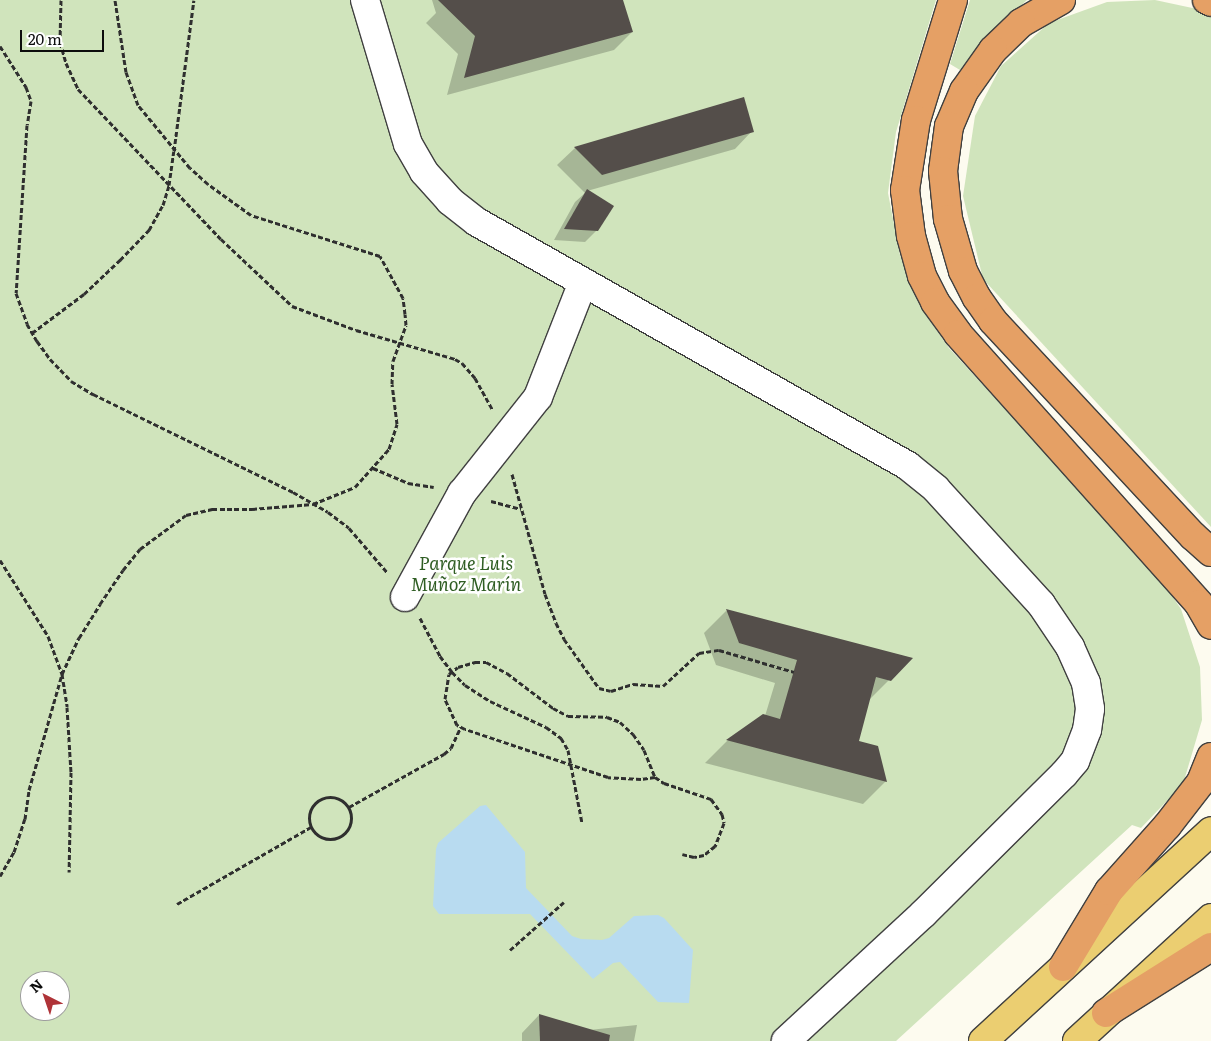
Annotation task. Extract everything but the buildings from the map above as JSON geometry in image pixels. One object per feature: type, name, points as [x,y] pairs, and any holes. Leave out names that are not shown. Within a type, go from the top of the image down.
[{"type":"highway","points":[[953,0],[916,120],[905,190],[911,236],[922,276],[935,302],[958,334],[1199,604],[1211,625]]},
{"type":"highway","points":[[1061,0],[1021,23],[993,50],[964,91],[949,126],[943,172],[948,219],[963,271],[977,298],[993,321],[1193,536],[1211,552]]},
{"type":"highway","points":[[1207,0],[1211,2]]},
{"type":"highway","points":[[1063,967],[1109,891],[1167,826],[1201,782],[1211,757]]},
{"type":"highway","points":[[1106,1013],[1211,947]]},
{"type":"main road","points":[[983,1041],[1211,831]]},
{"type":"main road","points":[[1077,1041],[1211,918]]},
{"type":"lane","points":[[365,0],[408,144],[424,172],[464,214],[908,466],[924,478],[1041,604],[1070,646],[1086,683],[1090,709],[1087,730],[1075,761],[923,914],[786,1041]]},
{"type":"lane","points":[[405,598],[462,493],[538,396],[583,282]]},
{"type":"path","points":[[61,0],[60,42],[75,84],[169,185],[292,306],[321,318],[462,363],[475,378],[495,412],[545,594],[564,639],[599,688],[611,691],[633,684],[663,686],[699,653],[714,650],[728,652],[794,672]]},
{"type":"path","points":[[0,876],[14,852],[26,819],[29,790],[62,674],[79,638],[123,570],[152,538],[186,514],[212,509],[252,509],[314,504],[355,487],[389,449],[397,424],[392,384],[393,361],[406,325],[403,298],[380,256],[251,215],[208,184],[174,151],[144,114],[131,90],[126,72],[115,0]]},
{"type":"path","points":[[32,334],[84,294],[149,230],[164,205],[174,151],[194,0]]},
{"type":"path","points":[[0,46],[26,88],[31,101],[27,125],[16,293],[32,334],[50,359],[71,380],[314,504],[350,528],[393,579],[426,628],[440,656],[465,685],[490,701],[539,724],[561,738],[568,750],[582,823]]},
{"type":"path","points":[[0,560],[48,636],[62,674],[67,707],[71,772],[69,872]]},
{"type":"path","points":[[655,777],[641,780],[608,777],[571,766],[457,725],[450,714],[445,699],[446,686],[452,672],[458,667],[475,662],[486,662],[507,673],[553,708],[568,716],[607,717],[620,722],[633,734],[644,750],[655,777],[664,783],[710,798],[722,814],[724,823],[715,846],[704,854],[694,856],[682,854]]},
{"type":"path","points":[[349,808],[444,754],[451,748],[462,727]]},
{"type":"path","points":[[325,797],[334,797],[343,800],[349,808],[351,816],[350,826],[344,834],[335,838],[326,838],[317,834],[311,827],[308,818],[310,809],[316,801],[325,797]]},
{"type":"path","points":[[177,904],[311,827]]},
{"type":"path","points":[[510,950],[564,902]]},
{"type":"green space","name":"Parque Luis Muñoz Marín","points":[[0,0],[936,0],[896,132],[888,193],[900,255],[921,308],[949,348],[1160,578],[1181,609],[1200,667],[1202,720],[1183,784],[1141,828],[1132,825],[896,1041],[0,1041]]},
{"type":"green space","points":[[970,0],[1027,0],[984,39],[960,70],[950,64]]},
{"type":"green space","points":[[1155,0],[1211,12],[1211,527],[983,279],[963,196],[975,116],[1001,66],[1049,23],[1107,2]]},
{"type":"water","points":[[486,805],[525,852],[526,888],[572,936],[581,939],[602,940],[609,938],[634,916],[658,915],[664,918],[693,950],[689,1003],[658,1002],[620,962],[613,963],[593,979],[530,914],[439,914],[433,906],[436,849],[438,843],[480,806]]}]
